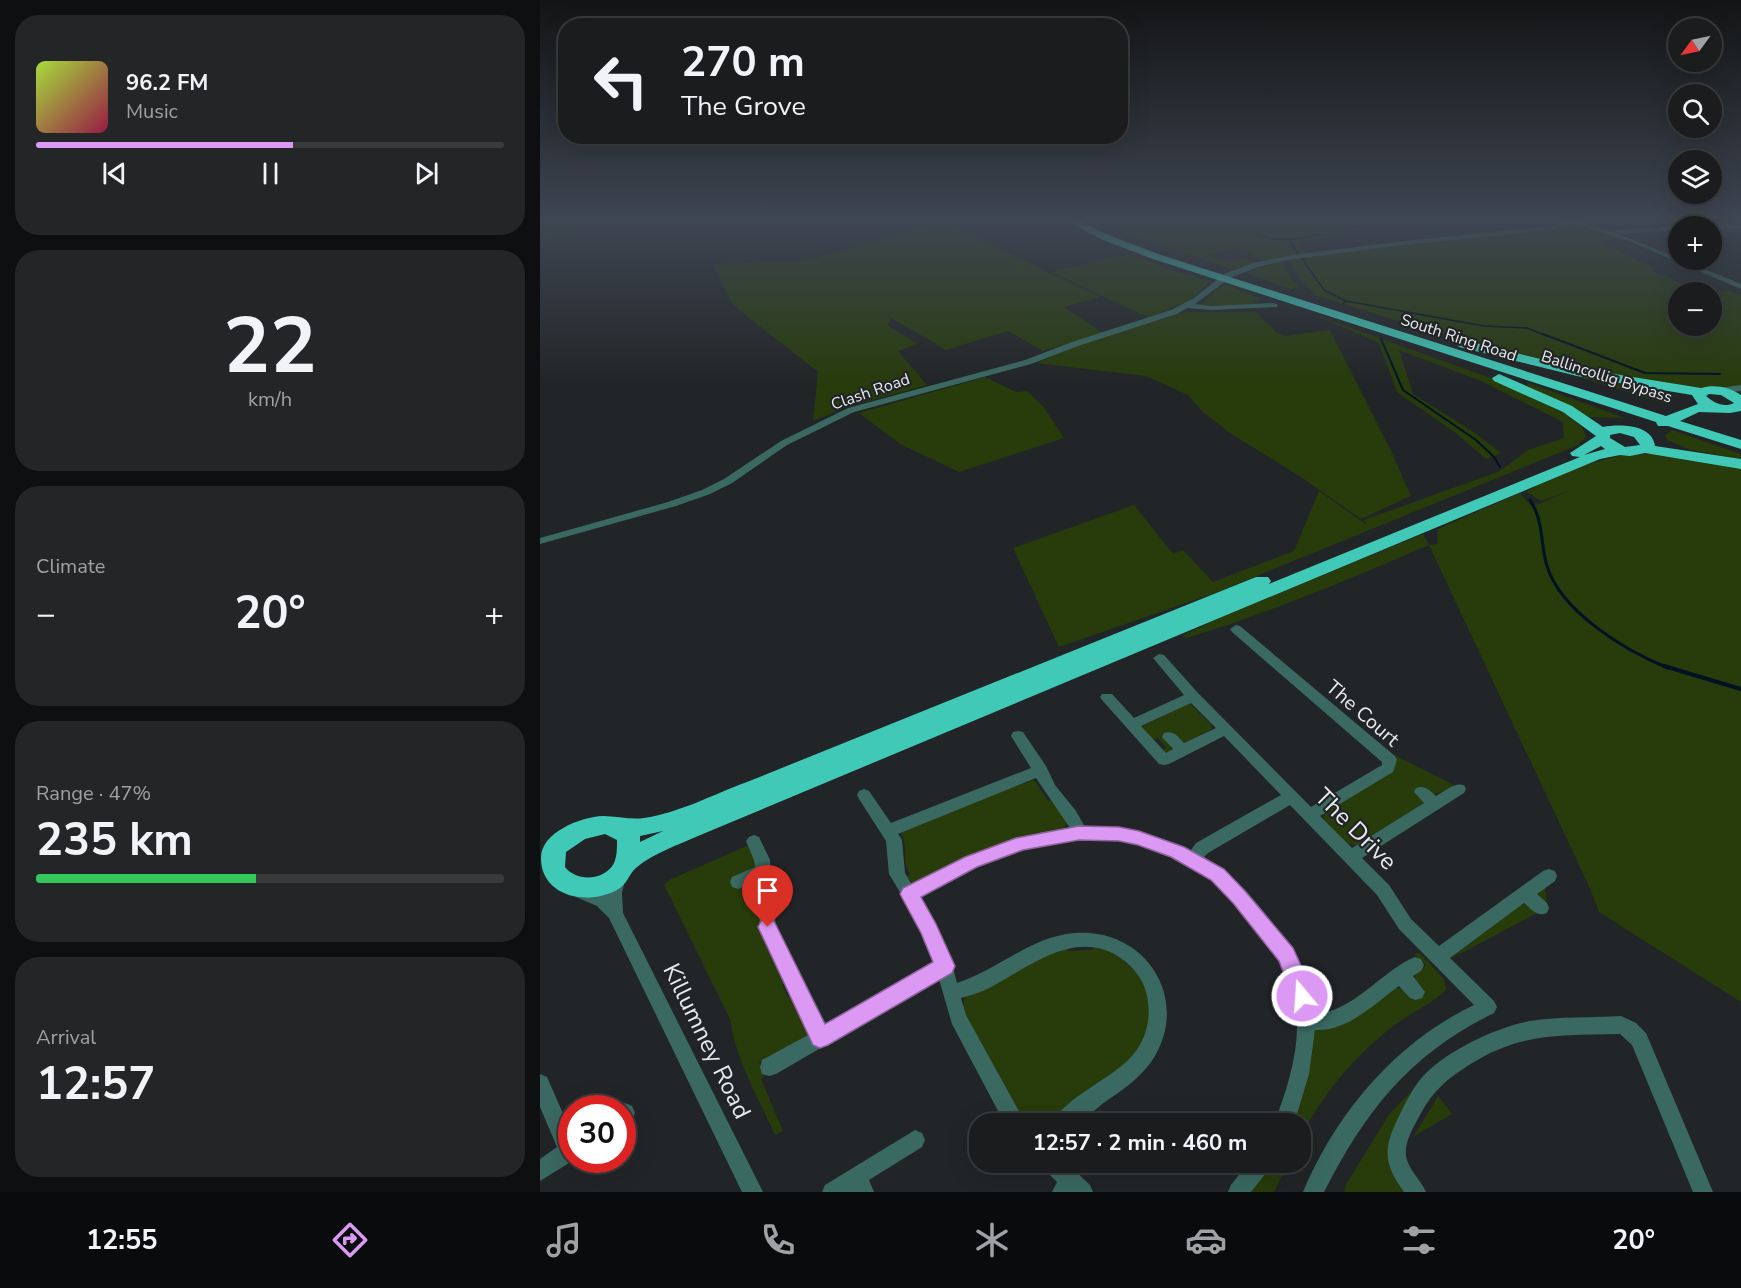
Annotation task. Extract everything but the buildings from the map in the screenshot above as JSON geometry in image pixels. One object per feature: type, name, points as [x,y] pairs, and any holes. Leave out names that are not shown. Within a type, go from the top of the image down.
[{"type":"highway","name":"South Ring Road","points":[[1213,274],[1320,306]]},
{"type":"highway","name":"South Ring Road","points":[[1226,274],[1741,446]]},
{"type":"highway","points":[[1320,306],[1533,362],[1699,400],[1715,408],[1734,409],[1741,400],[1718,391],[1699,400],[1646,438],[1621,450],[1596,456],[758,803],[675,835],[652,845],[600,883],[558,889],[550,882],[545,874],[546,855],[581,830],[593,826],[644,827],[755,788],[1573,454],[1614,429],[1627,430],[1646,438],[1741,464]]},
{"type":"highway","points":[[1320,306],[1498,377],[1586,420],[1609,445],[1621,450]]},
{"type":"highway","name":"Ballincollig Bypass","points":[[1320,306],[1741,436]]},
{"type":"highway","points":[[615,827],[628,836],[629,853],[622,865]]},
{"type":"street","name":"Clash Road","points":[[540,541],[672,504],[706,492],[728,481],[784,443],[851,410],[1028,362],[1075,344],[1158,318],[1187,306],[1214,285],[1234,274]]},
{"type":"street","points":[[1709,274],[1741,287]]},
{"type":"street","name":"Clash Road","points":[[1187,306],[1255,308],[1274,306]]},
{"type":"street","name":"The Court","points":[[1236,629],[1390,760],[1388,768],[1309,815]]},
{"type":"street","points":[[1159,658],[1208,713],[1291,797]]},
{"type":"street","points":[[1132,725],[1193,696]]},
{"type":"street","points":[[1107,697],[1161,758],[1166,759],[1225,729]]},
{"type":"street","points":[[1018,736],[1052,791],[1076,824],[1079,833]]},
{"type":"street","points":[[1169,737],[1183,751]]},
{"type":"street","points":[[888,831],[1041,770]]},
{"type":"street","points":[[1351,857],[1459,789]]},
{"type":"street","points":[[1421,792],[1435,804]]},
{"type":"street","points":[[864,795],[895,843],[897,873],[930,930],[945,966],[958,1018],[1010,1113]]},
{"type":"street","name":"The Drive","points":[[1193,859],[1202,848],[1291,797],[1383,890],[1405,924],[1488,1007],[1467,1017],[1433,1039],[1377,1090],[1347,1130],[1313,1192]]},
{"type":"street","points":[[910,894],[971,862],[1003,849],[1039,839],[1079,833],[1119,834],[1139,838],[1193,859],[1224,881],[1286,955],[1298,981],[1306,1021],[1302,1063],[1287,1113]]},
{"type":"street","points":[[754,841],[761,856],[768,927],[820,1038]]},
{"type":"street","name":"Killumney Road","points":[[615,913],[614,893],[622,865]]},
{"type":"street","points":[[738,882],[763,870]]},
{"type":"street","points":[[1438,957],[1549,876]]},
{"type":"street","name":"Killumney Road","points":[[558,889],[587,893],[603,901],[615,913],[753,1192]]},
{"type":"street","points":[[1525,894],[1541,908]]},
{"type":"street","points":[[952,993],[985,981],[1046,948],[1086,940],[1110,944],[1126,951],[1145,969],[1153,982],[1159,1003],[1157,1023],[1149,1048],[1129,1073],[1072,1113]]},
{"type":"street","points":[[769,1067],[945,966]]},
{"type":"street","points":[[1306,1021],[1324,1022],[1338,1019],[1407,970],[1416,992]]},
{"type":"street","points":[[1416,1192],[1400,1169],[1396,1150],[1400,1133],[1431,1081],[1489,1043],[1515,1033],[1541,1029],[1621,1025],[1630,1029],[1639,1039],[1703,1192]]},
{"type":"street","points":[[540,1084],[558,1124]]},
{"type":"street","points":[[832,1192],[861,1184],[915,1140]]},
{"type":"street","points":[[540,1171],[558,1158]]},
{"type":"street","points":[[1060,1173],[1072,1188]]},
{"type":"street","points":[[1238,1192],[1253,1173]]},
{"type":"green space","points":[[718,274],[1051,274],[1100,297],[1064,307],[1103,333],[1043,351],[1008,331],[946,350],[890,317],[888,326],[918,344],[898,351],[927,385],[847,407],[813,421],[818,372],[733,305]]},
{"type":"green space","points":[[1055,274],[1183,274],[1212,281],[1188,301],[1149,318]]},
{"type":"green space","points":[[1248,274],[1288,274],[1299,287],[1291,289]]},
{"type":"green space","points":[[1297,274],[1658,274],[1678,282],[1668,282],[1668,336],[1722,336],[1722,292],[1741,295],[1741,385],[1685,387],[1647,383],[1591,372],[1487,347],[1317,296]]},
{"type":"green space","points":[[1226,285],[1260,298],[1253,302],[1265,306],[1201,305],[1217,289]]},
{"type":"green space","points":[[1186,312],[1256,312],[1276,332],[1285,336],[1330,330],[1411,496],[1361,519],[1304,479],[1230,433],[1203,412],[1188,395],[1146,376],[1036,363],[1075,346]]},
{"type":"green space","points":[[1312,314],[1499,381],[1567,415],[1582,427],[1586,437],[1578,445],[1215,593],[1059,647],[1013,548],[1134,505],[1173,554],[1183,550],[1213,582],[1294,551],[1319,491],[1367,525],[1364,520],[1500,471],[1528,450],[1564,438],[1563,422],[1481,381],[1399,350],[1413,394],[1475,433],[1501,453],[1486,459],[1457,434],[1397,392],[1379,343]]},
{"type":"green space","points":[[1573,375],[1613,382],[1672,401],[1666,404]]},
{"type":"green space","points":[[985,377],[1016,392],[1027,391],[1043,406],[1064,438],[959,472],[900,444],[859,413]]},
{"type":"green space","points":[[1529,383],[1625,418],[1589,417],[1526,386]]},
{"type":"green space","points":[[1672,430],[1741,454],[1741,459],[1691,450],[1667,440],[1665,435]]},
{"type":"green space","points":[[1631,454],[1659,454],[1741,468],[1741,1002],[1599,912],[1589,886],[1429,545],[1437,544],[1438,529],[1520,493],[1530,505],[1540,504],[1570,490],[1542,501],[1526,492],[1563,473],[1604,460]]},
{"type":"green space","points":[[1423,534],[1429,545],[1279,607],[1187,638],[1182,636],[1219,618]]},
{"type":"green space","points":[[1189,703],[1211,724],[1212,729],[1186,742],[1170,744],[1171,750],[1165,754],[1160,751],[1166,748],[1158,738],[1151,741],[1141,727]]},
{"type":"green space","points":[[1390,753],[1454,785],[1424,800],[1423,805],[1361,846],[1347,844],[1324,821],[1323,815],[1393,770],[1395,761]]},
{"type":"green space","points":[[1032,780],[1067,822],[1064,828],[915,884],[906,877],[910,874],[907,869],[905,844],[901,833],[1022,781],[1024,784]]},
{"type":"green space","points":[[749,845],[756,860],[753,881],[758,884],[763,931],[786,982],[782,985],[788,997],[792,995],[808,1030],[807,1036],[759,1062],[764,1076],[761,1079],[783,1131],[775,1135],[742,1064],[730,1019],[664,885],[669,880]]},
{"type":"green space","points":[[1545,886],[1547,907],[1545,909],[1450,959],[1520,905],[1528,904]]},
{"type":"green space","points":[[1066,949],[1069,951],[1104,949],[1123,958],[1124,962],[1145,978],[1152,1020],[1137,1054],[1065,1113],[1018,1113],[966,1019],[963,1007],[966,995],[1049,953]]},
{"type":"green space","points":[[1419,952],[1444,979],[1446,990],[1435,1000],[1396,1024],[1368,1048],[1330,1090],[1311,1119],[1311,1113],[1294,1113],[1312,1030],[1395,988],[1405,989],[1415,979],[1415,974],[1426,965],[1414,955]]},
{"type":"green space","points":[[1417,1085],[1394,1127],[1408,1192],[1344,1192],[1347,1183],[1388,1116]]},
{"type":"green space","points":[[1438,1096],[1452,1114],[1414,1136]]},
{"type":"green space","points":[[1265,1173],[1283,1173],[1274,1192],[1250,1192]]},
{"type":"waterway","points":[[1313,274],[1324,290],[1346,301]]},
{"type":"waterway","points":[[1343,304],[1346,301]]},
{"type":"waterway","points":[[1346,301],[1484,326],[1527,328],[1547,336]]},
{"type":"waterway","points":[[1543,334],[1645,373],[1720,374]]},
{"type":"waterway","points":[[1381,339],[1403,390],[1476,440],[1494,457],[1500,467]]},
{"type":"waterway","points":[[1530,500],[1538,516],[1547,566],[1554,583],[1566,599],[1597,628],[1633,651],[1668,668]]},
{"type":"waterway","points":[[1664,666],[1741,689]]},
{"type":"route","points":[[768,927],[820,1038],[945,966],[930,930],[910,894],[971,862],[1022,843],[1079,833],[1119,834],[1164,846],[1193,859],[1218,874],[1240,897],[1286,955],[1302,996]]}]
